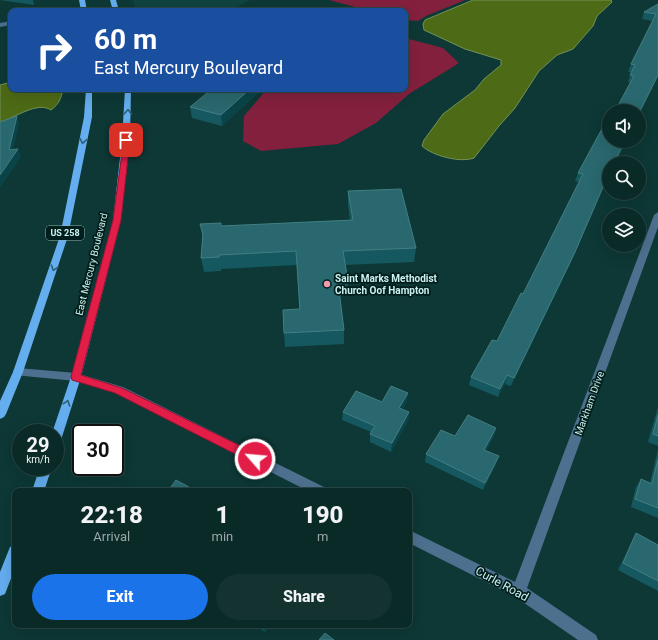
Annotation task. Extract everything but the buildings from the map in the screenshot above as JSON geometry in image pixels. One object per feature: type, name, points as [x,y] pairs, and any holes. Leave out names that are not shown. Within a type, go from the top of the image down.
[{"type":"main road","name":"US 258","points":[[0,414],[18,372],[64,236],[88,117],[89,92]]},
{"type":"main road","name":"East Mercury Boulevard","points":[[60,424],[76,377],[117,220],[126,140],[128,92]]},
{"type":"main road","points":[[39,488],[43,476]]},
{"type":"main road","points":[[0,589],[12,559]]},
{"type":"street","name":"Markham Drive","points":[[519,591],[658,215]]},
{"type":"street","points":[[18,372],[76,377],[119,390],[314,488]]},
{"type":"street","name":"Curle Road","points":[[412,538],[519,591],[591,640]]},
{"type":"shaded area","points":[[133,0],[250,0],[235,8],[135,8]]},
{"type":"shaded area","points":[[329,0],[465,0],[426,16],[418,21],[408,20],[408,8],[359,8]]},
{"type":"shaded area","points":[[473,0],[611,0],[612,2],[597,16],[593,26],[573,49],[557,55],[539,71],[515,108],[474,158],[462,160],[440,156],[427,150],[422,146],[424,140],[443,114],[475,90],[484,79],[501,65],[501,60],[465,49],[424,30],[423,24],[425,20]]},
{"type":"shaded area","points":[[408,39],[443,48],[459,63],[409,94],[376,123],[338,144],[261,151],[243,141],[244,116],[264,92],[408,92]]},
{"type":"shaded area","points":[[8,83],[8,92],[62,92],[56,106],[51,110],[45,108],[33,109],[0,122],[0,85]]},
{"type":"place","name":"Saint Marks Methodist Church Oof Hampton","points":[[327,284]]},
{"type":"route","points":[[126,140],[117,220],[76,377],[119,390],[255,459]]}]
